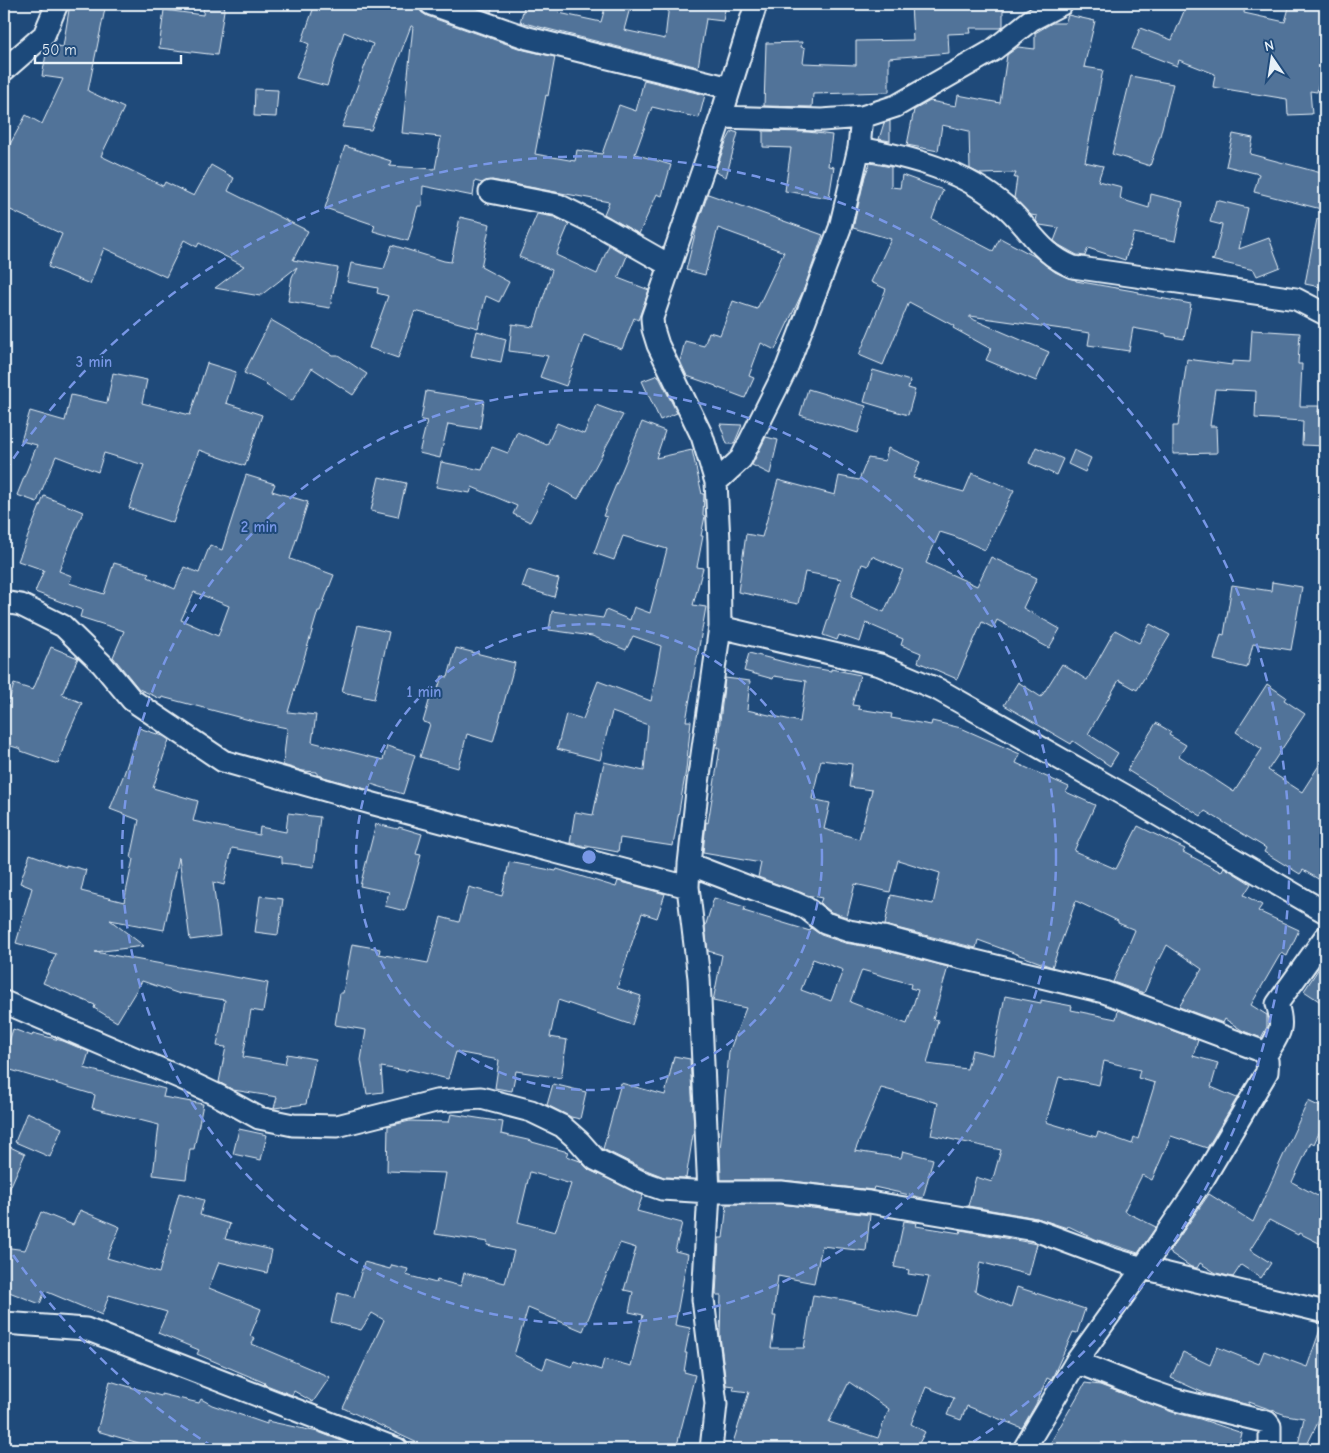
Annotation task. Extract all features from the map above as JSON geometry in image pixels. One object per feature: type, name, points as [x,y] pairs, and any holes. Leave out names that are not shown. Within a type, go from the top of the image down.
[{"type":"street","points":[[4,70],[44,35],[57,4]]},
{"type":"street","points":[[431,4],[528,38],[730,88]]},
{"type":"street","points":[[711,1449],[716,1404],[703,1299],[710,1192],[699,978],[688,887],[698,783],[720,628],[716,482],[702,436],[658,346],[652,318],[721,118],[756,4]]},
{"type":"street","points":[[721,118],[822,120],[862,117],[896,106],[992,50],[1031,20],[1062,4]]},
{"type":"street","points":[[716,482],[741,459],[787,367],[840,228],[859,148],[862,117]]},
{"type":"street","points":[[859,148],[899,155],[973,182],[1006,207],[1045,250],[1058,261],[1073,267],[1296,299],[1325,314]]},
{"type":"street","points":[[490,192],[558,205],[670,265]]},
{"type":"street","points":[[4,602],[21,605],[63,626],[102,664],[132,700],[223,761],[374,804],[688,887]]},
{"type":"street","points":[[720,628],[880,665],[939,690],[1325,912]]},
{"type":"street","points":[[689,864],[796,903],[806,908],[825,923],[849,931],[883,937],[1104,992],[1259,1050],[1266,1055],[1268,1062],[1267,1072],[1204,1178],[1076,1362],[1024,1449]]},
{"type":"street","points":[[1266,1055],[1282,1025],[1277,1004],[1325,937]]},
{"type":"street","points":[[4,1002],[181,1078],[259,1118],[293,1125],[338,1126],[436,1100],[481,1098],[531,1111],[562,1126],[595,1159],[640,1181],[662,1189],[710,1192],[781,1192],[840,1198],[1035,1230],[1143,1268],[1325,1312]]},
{"type":"street","points":[[4,1323],[86,1329],[397,1449]]},
{"type":"street","points":[[1076,1362],[1176,1400],[1267,1422],[1270,1426],[1270,1449]]},
{"type":"building","points":[[70,4],[106,4],[88,91],[124,108],[101,156],[163,186],[165,182],[194,196],[211,165],[234,178],[228,191],[308,231],[293,260],[338,268],[330,308],[288,301],[292,277],[297,267],[260,296],[215,288],[244,266],[199,243],[197,247],[184,240],[166,277],[104,248],[90,284],[48,267],[62,234],[4,207],[4,155],[26,115],[42,124],[63,79],[42,76],[47,49],[52,45],[63,47]]},
{"type":"building","points":[[204,4],[225,4],[217,55],[159,48],[164,10],[203,15]]},
{"type":"building","points":[[315,4],[419,4],[421,12],[427,16],[524,50],[555,57],[535,154],[575,161],[577,150],[602,154],[619,105],[636,111],[644,80],[705,95],[699,118],[652,107],[635,154],[671,165],[662,196],[657,194],[639,234],[604,214],[609,202],[492,180],[482,183],[475,181],[473,196],[423,186],[422,206],[418,206],[408,241],[373,231],[375,225],[325,208],[345,146],[391,161],[389,166],[435,169],[441,137],[402,133],[413,26],[411,26],[371,130],[342,127],[373,44],[344,32],[327,86],[296,78],[309,44],[302,41]]},
{"type":"building","points":[[468,4],[494,4],[491,12]]},
{"type":"building","points":[[525,4],[550,4],[561,7],[559,13],[601,22],[606,4],[631,4],[624,30],[665,39],[669,4],[726,4],[723,21],[706,19],[698,67],[520,22]]},
{"type":"building","points":[[911,4],[1003,4],[1003,26],[1001,28],[970,28],[971,33],[948,34],[949,53],[889,58],[889,92],[813,94],[812,107],[764,106],[766,43],[802,42],[801,47],[805,48],[803,63],[856,65],[856,41],[913,40]]},
{"type":"building","points":[[1187,4],[1245,4],[1244,13],[1285,22],[1290,4],[1317,4],[1325,6],[1325,70],[1321,70],[1317,92],[1310,91],[1312,114],[1288,115],[1287,99],[1213,87],[1215,74],[1179,60],[1177,66],[1132,49],[1140,28],[1172,40]]},
{"type":"building","points":[[1068,15],[1095,21],[1084,67],[1103,70],[1085,162],[1103,166],[1098,181],[1122,187],[1120,199],[1149,208],[1151,194],[1183,202],[1175,241],[1134,233],[1125,260],[1088,248],[1085,256],[1077,255],[1054,241],[1059,228],[1040,225],[1036,221],[1037,216],[1031,215],[1014,198],[1017,178],[1014,178],[1016,173],[981,174],[970,169],[969,131],[942,125],[938,151],[907,145],[914,110],[930,101],[956,106],[958,95],[1000,103],[1007,55],[1018,47],[1035,49],[1035,33],[1052,23],[1065,23]]},
{"type":"building","points":[[1131,76],[1173,84],[1160,136],[1150,166],[1112,154]]},
{"type":"building","points":[[255,89],[278,90],[276,117],[254,116]]},
{"type":"building","points":[[890,121],[890,141],[879,139],[884,123]]},
{"type":"building","points":[[732,131],[738,133],[726,177],[715,172]]},
{"type":"building","points":[[763,131],[808,132],[832,135],[828,166],[834,167],[829,198],[785,191],[791,148],[763,147]]},
{"type":"building","points":[[1233,134],[1253,138],[1250,154],[1325,174],[1325,210],[1254,192],[1259,174],[1226,166]]},
{"type":"building","points":[[870,163],[891,167],[891,187],[900,188],[902,175],[943,190],[932,219],[993,251],[1000,238],[1034,256],[1055,272],[1076,281],[1139,292],[1139,294],[1191,304],[1184,339],[1133,328],[1129,351],[1088,345],[1090,333],[970,316],[970,318],[1049,352],[1036,381],[986,360],[991,349],[953,328],[954,326],[909,302],[883,365],[859,355],[886,289],[871,282],[891,239],[853,228],[865,176]]},
{"type":"building","points":[[708,194],[823,235],[804,289],[775,350],[761,343],[749,376],[754,378],[745,398],[687,376],[680,361],[685,341],[704,346],[709,332],[720,335],[733,301],[757,309],[784,252],[718,228],[705,275],[686,270],[698,222]]},
{"type":"building","points":[[1216,200],[1248,208],[1239,249],[1269,238],[1280,267],[1257,276],[1254,270],[1211,260],[1214,259],[1222,225],[1210,222]]},
{"type":"building","points":[[537,214],[554,217],[569,224],[556,255],[597,274],[609,245],[627,256],[618,278],[649,290],[638,320],[634,318],[622,349],[584,335],[566,386],[540,377],[548,356],[509,351],[512,324],[534,327],[552,270],[519,257]]},
{"type":"building","points":[[460,217],[490,224],[481,267],[509,282],[499,302],[486,296],[478,328],[415,311],[398,358],[369,348],[388,296],[377,293],[378,288],[347,282],[351,263],[384,269],[392,245],[451,262]]},
{"type":"building","points":[[1317,219],[1325,220],[1325,288],[1305,284]]},
{"type":"building","points":[[271,320],[332,355],[338,355],[367,374],[353,395],[312,368],[292,401],[267,384],[244,373]]},
{"type":"building","points":[[1252,330],[1300,333],[1298,364],[1302,364],[1300,406],[1319,406],[1318,412],[1325,412],[1325,446],[1302,445],[1303,421],[1255,418],[1256,391],[1215,389],[1210,426],[1216,426],[1217,453],[1173,454],[1173,426],[1178,426],[1187,359],[1232,365],[1232,361],[1250,362]]},
{"type":"building","points":[[477,331],[506,339],[501,362],[471,356]]},
{"type":"building","points":[[207,363],[236,372],[226,403],[262,415],[245,466],[199,450],[173,523],[129,508],[144,465],[104,453],[98,472],[56,456],[37,502],[17,495],[37,445],[21,441],[30,411],[65,421],[71,395],[107,403],[113,373],[147,380],[142,403],[190,415]]},
{"type":"building","points":[[873,370],[910,381],[908,388],[915,390],[908,415],[864,402]]},
{"type":"building","points":[[658,375],[677,413],[660,420],[642,381]]},
{"type":"building","points":[[808,389],[866,406],[858,433],[800,415]]},
{"type":"building","points":[[426,391],[484,400],[480,429],[448,424],[440,458],[419,453],[427,421],[421,420]]},
{"type":"building","points":[[596,405],[623,415],[578,499],[550,484],[530,522],[513,514],[517,506],[472,487],[470,493],[436,487],[441,462],[482,470],[492,447],[508,453],[517,432],[547,445],[557,423],[584,434]]},
{"type":"building","points":[[642,422],[665,431],[656,458],[692,450],[702,494],[704,494],[703,515],[705,516],[697,567],[703,568],[693,605],[706,607],[686,721],[691,721],[686,770],[673,846],[620,838],[618,852],[570,843],[575,812],[593,815],[604,762],[644,771],[648,725],[612,712],[600,760],[557,749],[566,714],[583,719],[598,681],[651,701],[661,646],[633,636],[626,650],[592,636],[549,630],[552,611],[603,618],[606,610],[630,620],[634,607],[650,613],[667,549],[623,536],[614,560],[594,553],[607,517],[603,516]]},
{"type":"building","points":[[720,424],[742,425],[734,444],[727,444]]},
{"type":"building","points":[[766,437],[778,440],[770,474],[752,465]]},
{"type":"building","points":[[1036,447],[1063,459],[1056,475],[1029,463]]},
{"type":"building","points":[[888,448],[920,462],[913,478],[964,492],[972,473],[1014,490],[985,550],[940,532],[926,563],[977,586],[991,557],[1037,578],[1023,608],[1060,629],[1049,648],[997,620],[993,628],[982,622],[957,679],[918,662],[921,653],[901,645],[903,639],[866,623],[860,642],[839,635],[837,640],[823,635],[841,579],[805,572],[798,604],[738,592],[746,534],[762,537],[778,480],[835,495],[839,476],[859,480],[868,458],[885,461]],"holes":[[[872,556],[903,570],[884,612],[851,597],[862,564],[868,566]]]},
{"type":"building","points":[[1074,450],[1091,458],[1085,472],[1068,464]]},
{"type":"building","points":[[246,475],[275,484],[272,491],[308,502],[290,559],[334,575],[320,611],[318,611],[288,712],[316,715],[312,742],[383,760],[387,746],[415,755],[403,794],[371,784],[369,790],[317,775],[317,772],[303,771],[283,765],[287,728],[162,697],[161,699],[139,689],[113,657],[124,631],[80,617],[82,610],[35,592],[44,570],[18,561],[44,496],[83,512],[59,571],[72,576],[69,583],[104,594],[114,563],[149,573],[148,577],[175,589],[184,567],[199,573],[210,545],[222,550]],"holes":[[[194,592],[229,606],[218,636],[181,620]]]},
{"type":"building","points":[[379,477],[406,483],[398,517],[371,511]]},
{"type":"building","points":[[528,570],[559,579],[554,597],[522,587]]},
{"type":"building","points":[[1272,582],[1302,587],[1291,650],[1253,644],[1247,668],[1214,660],[1221,634],[1224,635],[1232,585],[1271,591]]},
{"type":"building","points":[[1150,624],[1170,635],[1137,690],[1119,680],[1088,734],[1118,753],[1110,766],[1073,741],[1071,744],[1004,705],[1018,682],[1041,697],[1062,664],[1087,680],[1115,630],[1139,643]]},
{"type":"building","points":[[358,625],[389,632],[374,699],[342,692]]},
{"type":"building","points":[[51,647],[78,658],[62,694],[82,703],[67,737],[58,764],[4,744],[4,717],[14,684],[33,690]]},
{"type":"building","points":[[456,648],[515,663],[493,742],[467,734],[458,768],[420,757],[430,724],[423,722],[432,691],[437,692],[442,676],[448,677]]},
{"type":"building","points":[[749,653],[808,668],[831,671],[831,669],[860,675],[852,705],[859,706],[858,709],[892,714],[891,718],[931,725],[932,721],[961,728],[1020,754],[1016,763],[1069,787],[1066,792],[1095,805],[1074,851],[1116,869],[1138,826],[1185,849],[1183,852],[1221,872],[1224,867],[1251,884],[1244,895],[1262,905],[1258,911],[1299,930],[1287,956],[1281,953],[1251,1005],[1267,1015],[1267,1027],[1261,1038],[1243,1031],[1225,1019],[1223,1023],[1179,1007],[1202,969],[1167,945],[1159,958],[1144,993],[1113,982],[1135,930],[1076,901],[1052,967],[978,940],[976,948],[885,925],[891,895],[933,904],[940,873],[898,860],[890,892],[855,884],[847,917],[831,912],[820,903],[822,898],[807,895],[758,877],[761,863],[703,853],[706,822],[708,823],[720,748],[717,748],[725,678],[750,681],[747,710],[800,722],[806,681],[774,676],[773,679],[744,671]],"holes":[[[821,760],[852,764],[849,787],[872,790],[859,839],[824,829],[830,803],[812,799]]]},
{"type":"building","points":[[1267,684],[1286,697],[1284,700],[1305,714],[1268,770],[1302,792],[1325,756],[1325,883],[1303,870],[1300,874],[1264,852],[1266,848],[1205,811],[1201,816],[1127,770],[1156,723],[1171,732],[1169,735],[1186,745],[1179,756],[1234,792],[1262,749],[1236,732]]},
{"type":"building","points":[[139,728],[169,740],[153,788],[198,801],[193,821],[259,835],[260,827],[286,832],[288,813],[320,817],[314,867],[282,863],[282,857],[232,848],[224,885],[213,882],[220,936],[190,940],[179,857],[164,930],[110,920],[144,946],[95,952],[268,983],[263,1012],[251,1010],[243,1057],[285,1064],[287,1054],[315,1059],[306,1104],[274,1108],[277,1097],[233,1090],[219,1082],[226,1047],[217,1046],[225,1000],[180,994],[142,981],[117,1022],[94,1008],[95,1005],[43,983],[56,954],[16,943],[32,888],[20,883],[30,854],[66,867],[66,865],[86,870],[81,891],[124,902],[139,820],[110,809]]},
{"type":"building","points":[[376,824],[398,829],[399,827],[422,834],[416,854],[421,855],[405,911],[385,906],[389,892],[360,886]]},
{"type":"building","points":[[509,862],[556,871],[557,869],[616,887],[618,881],[665,894],[657,918],[642,913],[617,988],[641,996],[632,1025],[558,1000],[550,1037],[567,1040],[561,1078],[516,1071],[512,1091],[495,1088],[499,1060],[456,1052],[448,1079],[408,1069],[407,1071],[381,1067],[383,1092],[367,1094],[361,1060],[366,1030],[335,1025],[340,993],[343,993],[352,944],[380,949],[379,954],[428,963],[441,917],[459,922],[469,887],[502,896]]},
{"type":"building","points":[[260,896],[283,899],[278,935],[255,932]]},
{"type":"building","points":[[714,898],[745,907],[744,911],[810,931],[811,928],[821,935],[845,943],[880,949],[948,967],[933,1019],[938,1020],[927,1064],[967,1069],[972,1050],[993,1055],[1005,996],[1041,1003],[1041,1000],[1072,1006],[1071,1010],[1116,1019],[1118,1010],[1198,1040],[1193,1056],[1218,1063],[1211,1087],[1237,1098],[1207,1148],[1171,1136],[1152,1180],[1142,1175],[1124,1211],[1156,1227],[1138,1253],[1095,1239],[1068,1226],[1067,1228],[1037,1218],[968,1206],[976,1177],[992,1182],[1001,1150],[931,1135],[938,1103],[881,1088],[855,1151],[901,1158],[903,1151],[933,1159],[923,1198],[874,1187],[873,1190],[782,1180],[721,1180],[720,1150],[729,1052],[746,1008],[713,1001],[722,955],[708,951],[705,927]],"holes":[[[813,959],[843,970],[831,1001],[801,990]],[[862,970],[911,984],[910,988],[918,990],[907,1024],[850,1002]],[[1104,1061],[1140,1070],[1138,1078],[1155,1083],[1138,1139],[1134,1137],[1132,1144],[1098,1132],[1096,1137],[1046,1122],[1059,1077],[1099,1085]]]},
{"type":"building","points":[[1325,959],[1325,1005],[1304,991]]},
{"type":"building","points":[[13,1029],[32,1036],[33,1033],[63,1041],[89,1052],[84,1068],[165,1089],[163,1097],[203,1104],[194,1149],[190,1149],[186,1179],[153,1175],[159,1125],[92,1108],[95,1095],[4,1068],[4,1043],[8,1045]]},
{"type":"building","points":[[674,1056],[690,1059],[694,1129],[686,1178],[664,1177],[603,1149],[621,1083],[665,1095]]},
{"type":"building","points":[[553,1084],[586,1092],[580,1119],[571,1117],[547,1105]]},
{"type":"building","points":[[1308,1101],[1325,1109],[1325,1120],[1314,1144],[1311,1142],[1292,1182],[1325,1200],[1325,1246],[1269,1220],[1250,1250],[1271,1263],[1261,1278],[1241,1265],[1233,1277],[1216,1273],[1200,1263],[1197,1268],[1191,1267],[1169,1252],[1209,1194],[1253,1222]]},
{"type":"building","points":[[27,1112],[62,1128],[50,1157],[15,1142]]},
{"type":"building","points":[[451,1114],[503,1122],[501,1134],[568,1152],[566,1156],[580,1161],[589,1170],[643,1195],[637,1211],[682,1223],[675,1251],[688,1254],[675,1325],[690,1328],[685,1353],[687,1353],[684,1372],[695,1375],[676,1449],[430,1449],[343,1408],[384,1320],[372,1313],[361,1330],[331,1322],[338,1293],[354,1297],[364,1262],[390,1269],[392,1265],[408,1269],[406,1275],[436,1283],[437,1280],[461,1286],[464,1273],[505,1283],[514,1251],[487,1245],[488,1242],[435,1234],[446,1173],[387,1171],[388,1126],[410,1121],[449,1122]],"holes":[[[530,1172],[571,1184],[555,1232],[518,1222]],[[620,1243],[636,1248],[624,1290],[633,1292],[629,1312],[643,1315],[631,1366],[604,1359],[601,1370],[574,1361],[572,1367],[547,1358],[543,1369],[514,1355],[528,1308],[583,1331]]]},
{"type":"building","points":[[239,1129],[267,1135],[261,1160],[233,1154]]},
{"type":"building","points":[[4,1144],[25,1154],[4,1201]]},
{"type":"building","points":[[179,1193],[204,1200],[200,1215],[230,1224],[225,1239],[272,1250],[267,1273],[219,1262],[209,1288],[261,1309],[250,1336],[255,1338],[252,1344],[330,1377],[313,1402],[294,1391],[292,1395],[264,1384],[197,1354],[199,1350],[158,1333],[167,1312],[109,1295],[102,1315],[45,1291],[40,1304],[4,1290],[4,1247],[25,1250],[41,1212],[73,1225],[80,1210],[120,1227],[107,1258],[159,1273]]},
{"type":"building","points":[[727,1204],[780,1204],[870,1215],[866,1251],[822,1246],[814,1283],[778,1276],[773,1316],[776,1316],[771,1348],[804,1348],[813,1295],[918,1317],[929,1277],[908,1274],[909,1270],[894,1267],[904,1221],[917,1223],[916,1226],[960,1233],[961,1230],[1037,1244],[1029,1275],[980,1262],[975,1291],[1011,1307],[1017,1287],[1085,1309],[1077,1333],[1073,1332],[1051,1380],[1047,1378],[1036,1404],[1022,1428],[967,1406],[961,1420],[947,1415],[954,1398],[926,1387],[911,1424],[925,1432],[916,1449],[731,1449],[749,1392],[733,1390],[734,1386],[726,1385],[720,1336],[721,1295],[716,1295],[719,1238],[723,1238]],"holes":[[[849,1382],[889,1409],[878,1438],[829,1422]]]},
{"type":"building","points":[[1322,1324],[1325,1324],[1325,1408],[1305,1449],[1297,1449],[1304,1418],[1286,1415],[1249,1402],[1249,1405],[1206,1394],[1171,1378],[1183,1352],[1210,1365],[1217,1347],[1259,1364],[1264,1351],[1307,1367]]},
{"type":"building","points":[[110,1381],[161,1396],[161,1394],[199,1403],[201,1399],[212,1405],[267,1424],[267,1421],[318,1432],[363,1449],[148,1449],[149,1446],[97,1431]]},
{"type":"building","points":[[1085,1383],[1100,1385],[1172,1412],[1242,1433],[1238,1449],[1148,1449],[1123,1441],[1120,1449],[1047,1449]]}]
